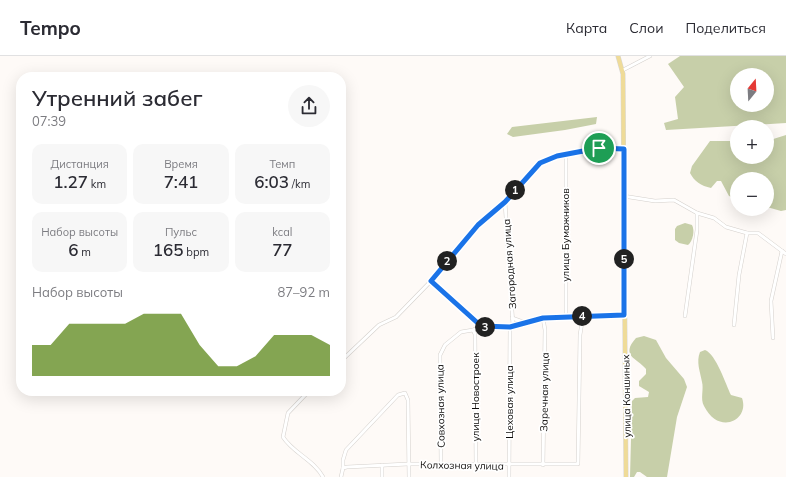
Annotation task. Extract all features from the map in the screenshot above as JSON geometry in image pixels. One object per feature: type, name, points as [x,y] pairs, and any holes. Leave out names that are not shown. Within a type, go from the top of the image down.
[{"type":"main road","name":"улица Коншиных","points":[[618,56],[623,70],[626,477]]},
{"type":"street","points":[[623,70],[650,56]]},
{"type":"street","points":[[346,356],[379,325],[396,317],[431,281],[478,225],[505,202],[540,163],[548,158],[599,148],[624,149]]},
{"type":"street","name":"улица Бумажников","points":[[566,154],[566,317]]},
{"type":"street","points":[[623,196],[655,201],[674,200],[697,213],[714,218],[726,227],[747,233],[758,233],[786,254]]},
{"type":"street","name":"Загородная улица","points":[[505,202],[512,318],[511,327]]},
{"type":"street","points":[[686,316],[697,213]]},
{"type":"street","points":[[734,325],[747,233]]},
{"type":"street","points":[[773,338],[771,301],[782,251]]},
{"type":"street","points":[[431,281],[481,326]]},
{"type":"street","name":"Совхозная улица","points":[[441,464],[441,349],[461,332],[473,330],[481,326],[511,327],[543,318],[624,315]]},
{"type":"street","name":"Колхозная улица","points":[[345,467],[408,464],[578,464],[580,335],[583,316]]},
{"type":"street","points":[[512,318],[526,323]]},
{"type":"street","name":"Заречная улица","points":[[543,318],[545,330],[543,465]]},
{"type":"street","name":"Цеховая улица","points":[[509,477],[511,327]]},
{"type":"street","name":"улица Новостроек","points":[[473,330],[475,334],[476,465]]},
{"type":"street","points":[[341,477],[345,467],[343,460],[346,450],[398,395],[405,393],[408,400],[409,477]]},
{"type":"street","points":[[304,396],[288,413],[283,437],[286,442],[314,465],[323,477]]},
{"type":"street","points":[[382,465],[382,477]]},
{"type":"green space","points":[[680,56],[786,56],[786,123],[774,124],[774,120],[730,120],[730,126],[666,130],[664,123],[678,119],[675,97],[684,87],[668,64]]},
{"type":"green space","points":[[597,117],[596,124],[565,130],[513,137],[507,134],[512,127]]},
{"type":"green space","points":[[786,135],[786,210],[781,211],[774,209],[774,172],[730,172],[730,196],[721,181],[717,181],[711,188],[707,187],[696,181],[690,173],[692,166],[710,141],[730,141],[730,164],[774,164],[774,139]]},
{"type":"green space","points":[[685,223],[692,225],[693,230],[692,238],[688,245],[679,243],[675,240],[675,229],[677,226]]},
{"type":"green space","points":[[644,336],[656,340],[666,358],[684,379],[687,387],[677,417],[667,477],[647,477],[640,472],[637,472],[634,477],[630,477],[632,401],[635,398],[648,397],[649,392],[639,386],[639,381],[646,374],[646,369],[632,356],[630,349],[631,344],[636,338]]},
{"type":"green space","points":[[705,350],[717,363],[731,395],[742,398],[742,413],[732,422],[717,420],[710,415],[704,406],[698,359],[700,352]]},
{"type":"route","points":[[599,148],[624,149],[624,315],[543,318],[510,327],[499,328],[481,326],[431,281],[478,225],[492,211],[505,202],[540,163],[548,158],[599,148]]}]
